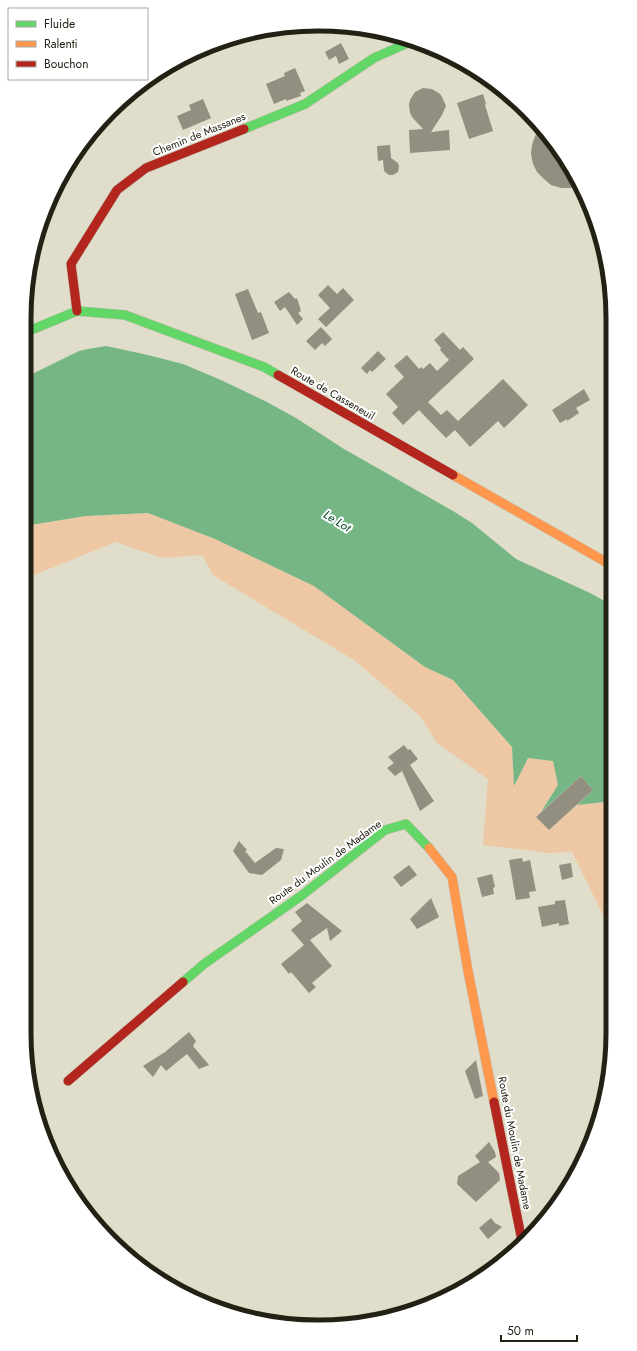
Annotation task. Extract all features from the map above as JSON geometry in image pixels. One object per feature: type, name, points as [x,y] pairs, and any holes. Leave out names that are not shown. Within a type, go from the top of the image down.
[{"type":"street","name":"Chemin de Massanes","points":[[77,311],[70,264],[117,190],[146,168],[305,104],[374,58],[404,44]]},
{"type":"street","name":"Route de Casseneuil","points":[[31,330],[77,311],[125,315],[264,367],[606,562]]},
{"type":"street","name":"Route du Moulin de Madame","points":[[68,1081],[204,964],[301,896],[385,830],[406,824],[428,846],[452,877],[468,971],[521,1237]]},
{"type":"shaded area","points":[[148,513],[215,539],[314,586],[425,667],[453,680],[512,747],[514,785],[528,758],[553,761],[558,785],[541,812],[536,817],[549,830],[577,805],[604,802],[606,805],[606,921],[572,852],[549,853],[483,845],[488,779],[437,743],[420,716],[354,660],[213,575],[202,555],[162,558],[116,542],[31,577],[31,525],[86,516]]},
{"type":"water","name":"Le Lot","points":[[106,346],[183,364],[265,401],[296,418],[344,449],[453,511],[472,523],[516,559],[606,602],[606,805],[604,802],[577,805],[593,790],[581,776],[541,812],[558,785],[553,761],[528,758],[514,786],[512,747],[453,680],[425,667],[314,586],[215,539],[148,513],[86,516],[31,525],[31,375],[79,351]]},
{"type":"building","points":[[341,43],[349,59],[339,64],[336,56],[329,60],[325,52]]},
{"type":"building","points":[[295,68],[305,91],[300,93],[301,96],[286,101],[286,99],[274,104],[266,84],[285,76],[284,73]]},
{"type":"building","points":[[423,88],[432,89],[440,94],[446,106],[431,132],[449,130],[450,150],[410,153],[409,130],[423,129],[412,117],[409,104],[415,92]]},
{"type":"building","points":[[483,94],[493,131],[469,139],[457,103]]},
{"type":"building","points":[[203,99],[211,118],[183,130],[177,116],[191,110],[189,105]]},
{"type":"building","points":[[537,132],[547,143],[574,187],[561,188],[551,185],[537,172],[533,164],[531,154]]},
{"type":"building","points":[[390,145],[391,158],[398,163],[399,166],[398,172],[393,175],[389,175],[384,171],[383,160],[378,161],[377,146]]},
{"type":"building","points":[[328,285],[337,294],[343,288],[354,300],[326,327],[318,319],[330,308],[318,295]]},
{"type":"building","points":[[248,289],[258,313],[261,312],[269,333],[252,340],[235,294]]},
{"type":"building","points":[[289,292],[295,299],[297,298],[301,311],[298,313],[303,319],[297,325],[285,307],[280,311],[274,302]]},
{"type":"building","points":[[321,327],[332,339],[325,346],[322,343],[315,350],[306,341]]},
{"type":"building","points":[[443,332],[460,350],[463,347],[474,359],[428,402],[441,415],[447,410],[458,421],[503,379],[528,405],[504,428],[498,421],[470,447],[455,430],[446,438],[419,410],[403,425],[392,413],[398,407],[386,394],[404,377],[394,366],[407,355],[419,369],[421,367],[423,369],[430,363],[437,371],[449,360],[434,340]]},
{"type":"building","points":[[378,351],[386,359],[372,372],[370,370],[367,374],[361,368]]},
{"type":"building","points":[[584,389],[590,400],[576,408],[579,413],[567,421],[567,419],[560,423],[552,410]]},
{"type":"building","points":[[404,745],[408,750],[410,749],[418,759],[410,765],[434,801],[420,811],[402,771],[395,776],[387,768],[394,763],[388,757]]},
{"type":"building","points":[[581,776],[593,790],[549,830],[536,817]]},
{"type":"building","points":[[239,841],[255,863],[276,848],[284,849],[281,860],[262,875],[249,873],[233,851]]},
{"type":"building","points":[[522,858],[523,862],[530,860],[536,891],[529,892],[530,898],[516,900],[509,860]]},
{"type":"building","points":[[571,863],[573,877],[562,880],[559,865]]},
{"type":"building","points":[[409,865],[417,875],[401,887],[393,877]]},
{"type":"building","points":[[492,874],[495,887],[493,888],[494,894],[482,897],[477,878]]},
{"type":"building","points":[[431,898],[439,917],[417,929],[410,919]]},
{"type":"building","points":[[565,900],[569,924],[559,926],[559,923],[542,927],[538,907],[555,904],[555,901]]},
{"type":"building","points":[[307,903],[342,931],[330,941],[327,928],[310,940],[332,966],[312,983],[316,987],[309,993],[291,972],[289,974],[281,964],[304,945],[291,930],[302,921],[295,912]]},
{"type":"building","points":[[189,1032],[196,1041],[193,1046],[209,1065],[199,1069],[187,1054],[166,1071],[161,1065],[153,1077],[143,1066],[165,1052]]},
{"type":"building","points":[[476,1060],[483,1096],[475,1099],[465,1071]]},
{"type":"building","points":[[489,1142],[495,1152],[496,1157],[488,1162],[499,1173],[500,1180],[476,1202],[457,1184],[458,1176],[480,1162],[475,1156]]},
{"type":"building","points":[[491,1218],[495,1223],[502,1227],[488,1239],[479,1228]]},
{"type":"traffic: fast","points":[[244,129],[305,104],[374,58],[405,44]]},
{"type":"traffic: fast","points":[[31,330],[77,311],[125,315],[264,367],[278,375]]},
{"type":"traffic: fast","points":[[183,982],[204,964],[301,896],[385,830],[406,824],[429,848]]},
{"type":"traffic: slow","points":[[453,475],[606,562]]},
{"type":"traffic: slow","points":[[429,848],[452,877],[468,971],[494,1102]]},
{"type":"traffic: jam","points":[[77,311],[71,264],[117,190],[146,168],[244,129]]},
{"type":"traffic: jam","points":[[278,375],[453,475]]},
{"type":"traffic: jam","points":[[68,1081],[183,982]]},
{"type":"traffic: jam","points":[[494,1102],[521,1237]]}]
